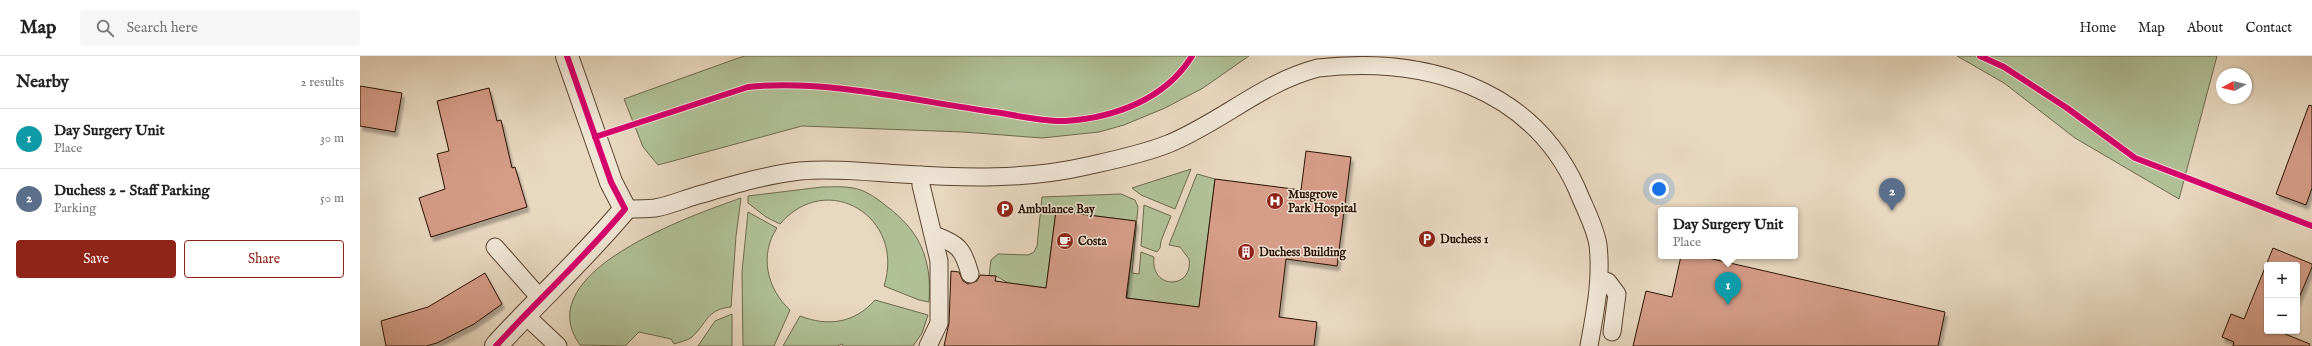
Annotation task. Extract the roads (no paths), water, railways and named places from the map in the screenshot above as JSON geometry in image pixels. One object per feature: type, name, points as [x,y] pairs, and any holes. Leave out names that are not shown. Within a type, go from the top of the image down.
[{"type":"street","points":[[496,346],[540,298],[598,242],[625,209],[611,182],[567,56]]},
{"type":"lane","points":[[625,209],[657,208],[741,183],[800,171],[832,170],[921,175],[1040,174],[1087,166],[1168,144],[1225,114],[1258,94],[1292,77],[1318,68],[1349,63],[1398,60],[1462,75],[1492,92],[1530,120],[1554,147],[1569,172],[1589,217],[1597,241],[1600,278],[1589,346]]},
{"type":"lane","points":[[921,175],[921,185],[939,261],[939,323],[928,346]]},
{"type":"lane","points":[[934,235],[958,245],[966,259],[970,274]]},
{"type":"lane","points":[[495,247],[540,298]]},
{"type":"lane","points":[[1600,278],[1608,282],[1617,294],[1612,332]]},
{"type":"lane","points":[[525,314],[558,346]]},
{"type":"place","name":"Musgrove Park Hospital","points":[[1275,201]]},
{"type":"place","name":"Ambulance Bay","points":[[1005,209]]},
{"type":"place","name":"Duchess 2 - Staff Parking","points":[[1892,211]]},
{"type":"place","name":"Duchess 1","points":[[1427,239]]},
{"type":"place","name":"Costa","points":[[1065,241]]},
{"type":"place","name":"Duchess Building","points":[[1246,252]]},
{"type":"place","name":"Day Surgery Unit","points":[[1728,305]]}]
